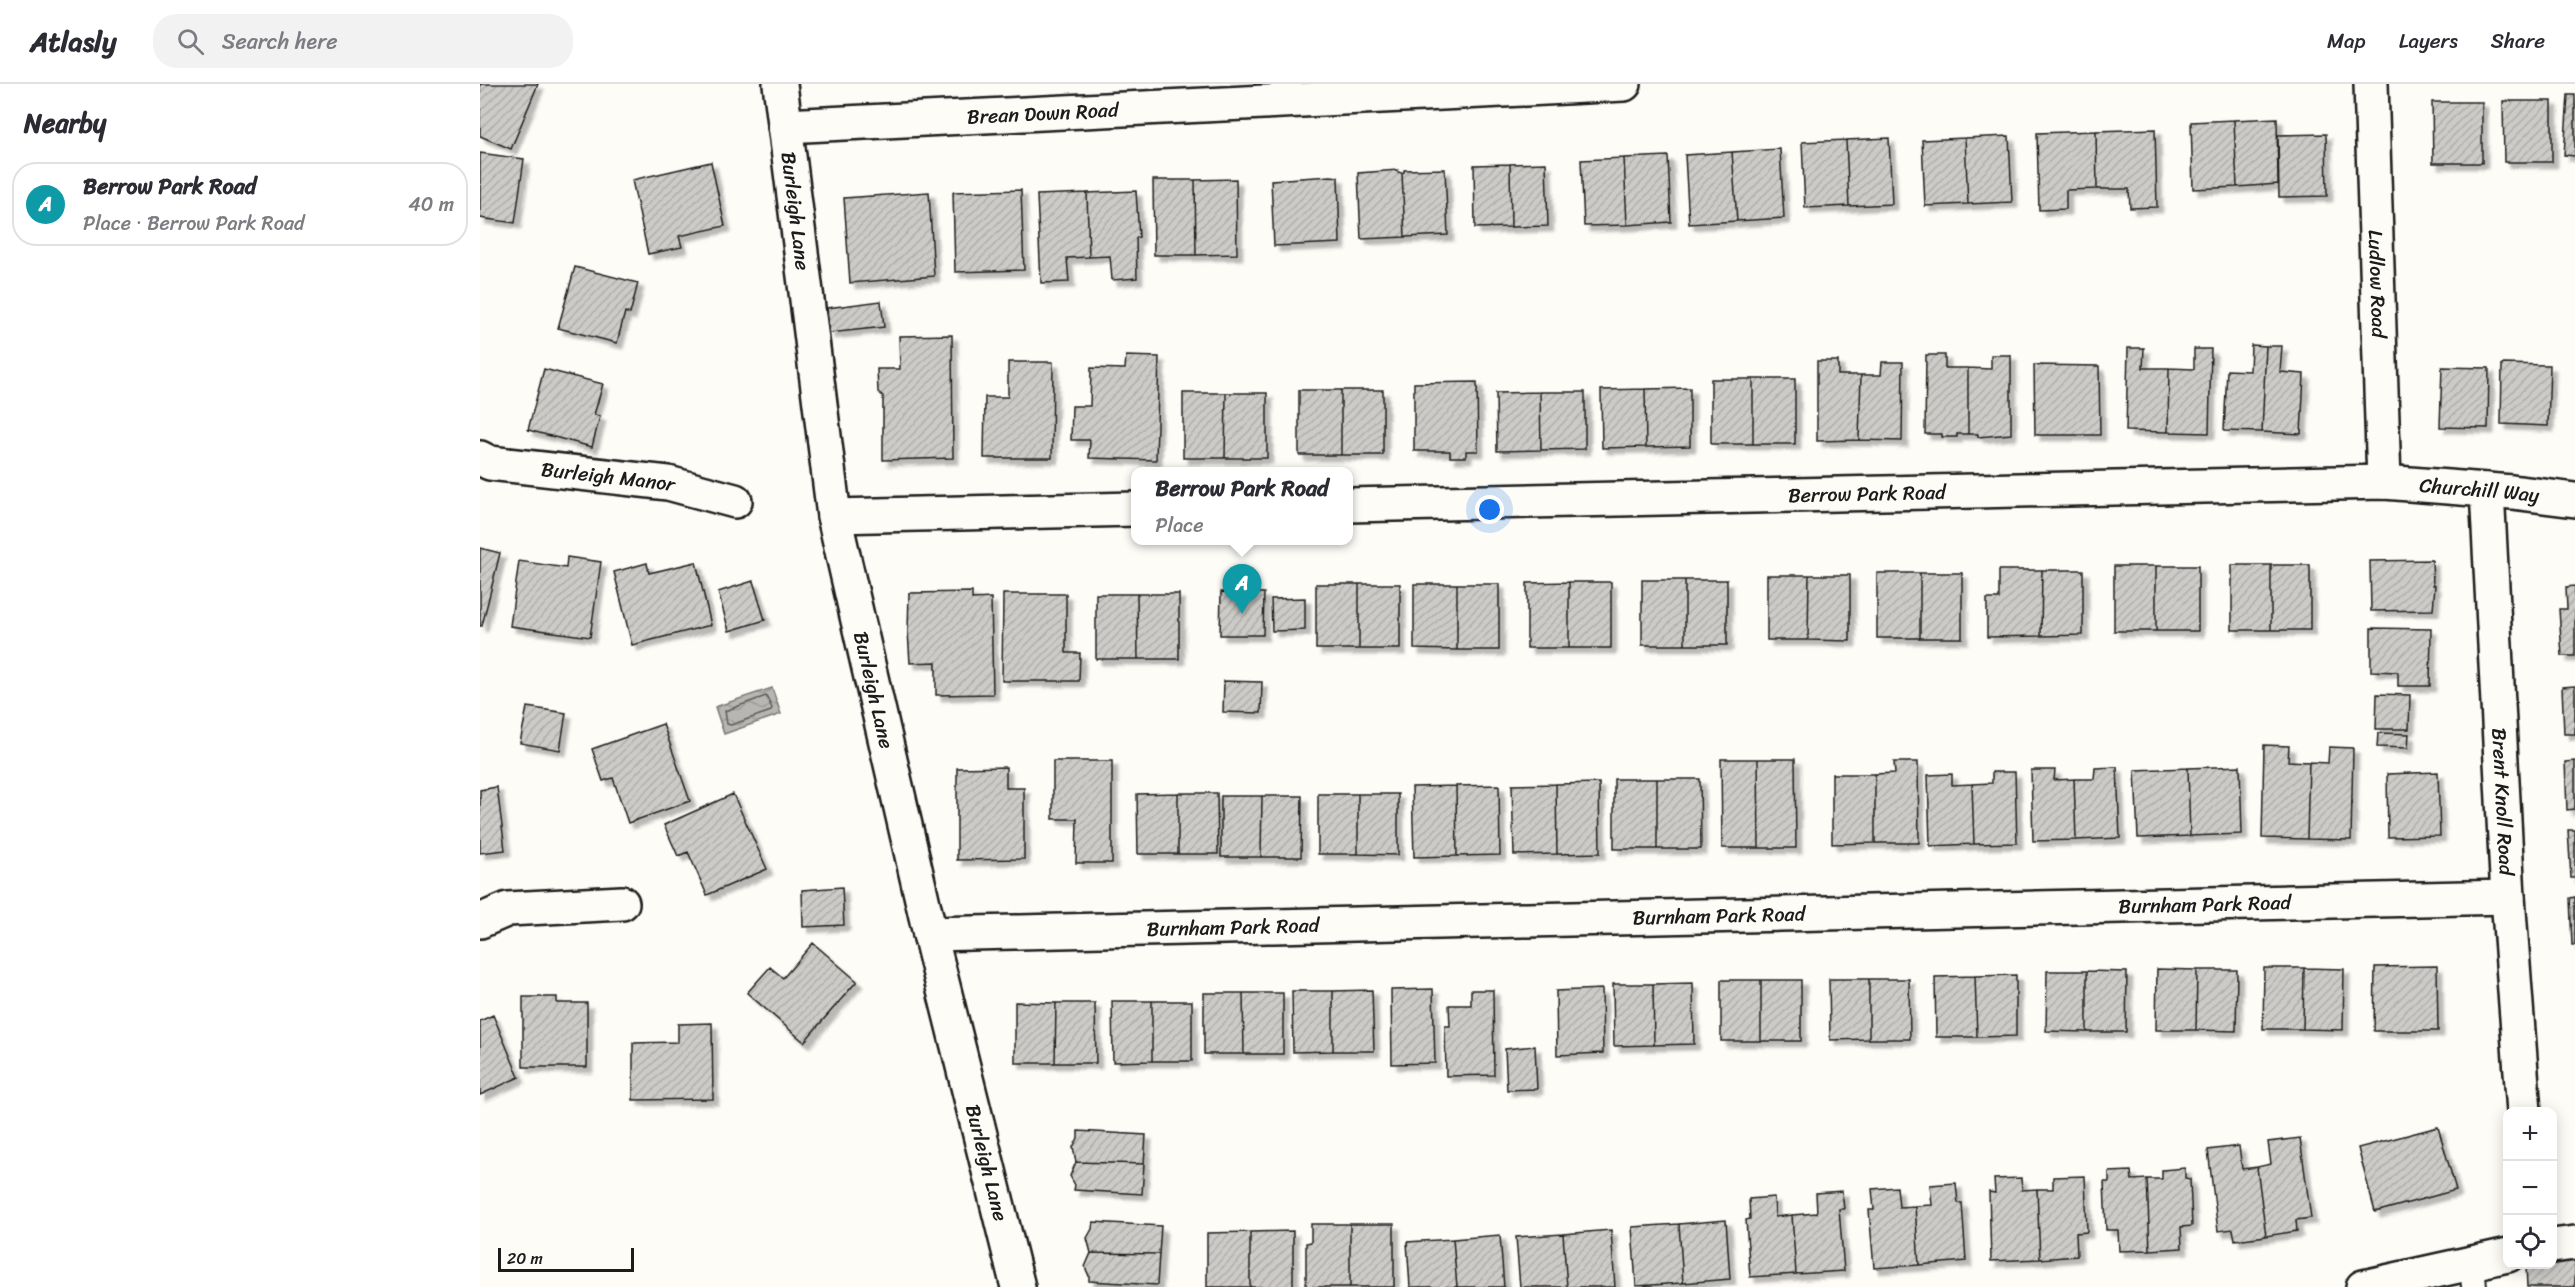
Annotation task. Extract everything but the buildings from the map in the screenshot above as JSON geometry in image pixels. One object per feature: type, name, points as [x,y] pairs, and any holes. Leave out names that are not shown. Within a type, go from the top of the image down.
[{"type":"street","name":"Burleigh Lane","points":[[780,84],[834,516],[930,934],[1018,1287]]},
{"type":"street","name":"Brean Down Road","points":[[785,126],[1624,84]]},
{"type":"street","name":"Ludlow Road","points":[[2371,84],[2384,482]]},
{"type":"street","name":"Burleigh Manor","points":[[480,458],[490,462],[668,483],[735,501]]},
{"type":"street","name":"Churchill Way","points":[[2384,482],[2575,500]]},
{"type":"street","name":"Berrow Park Road","points":[[1353,505],[2384,482]]},
{"type":"street","name":"Brent Knoll Road","points":[[2487,490],[2508,897],[2524,1107]]},
{"type":"street","points":[[834,516],[1131,509]]},
{"type":"street","name":"Burnham Park Road","points":[[930,934],[2508,897]]},
{"type":"street","points":[[480,921],[508,909],[622,903]]},
{"type":"street","points":[[2557,1245],[2575,1243]]},
{"type":"street","points":[[2363,1287],[2473,1275],[2503,1258]]},
{"type":"water","points":[[772,688],[781,714],[724,734],[715,707]]},
{"type":"place","name":"Berrow Park Road","points":[[1242,614]]}]
